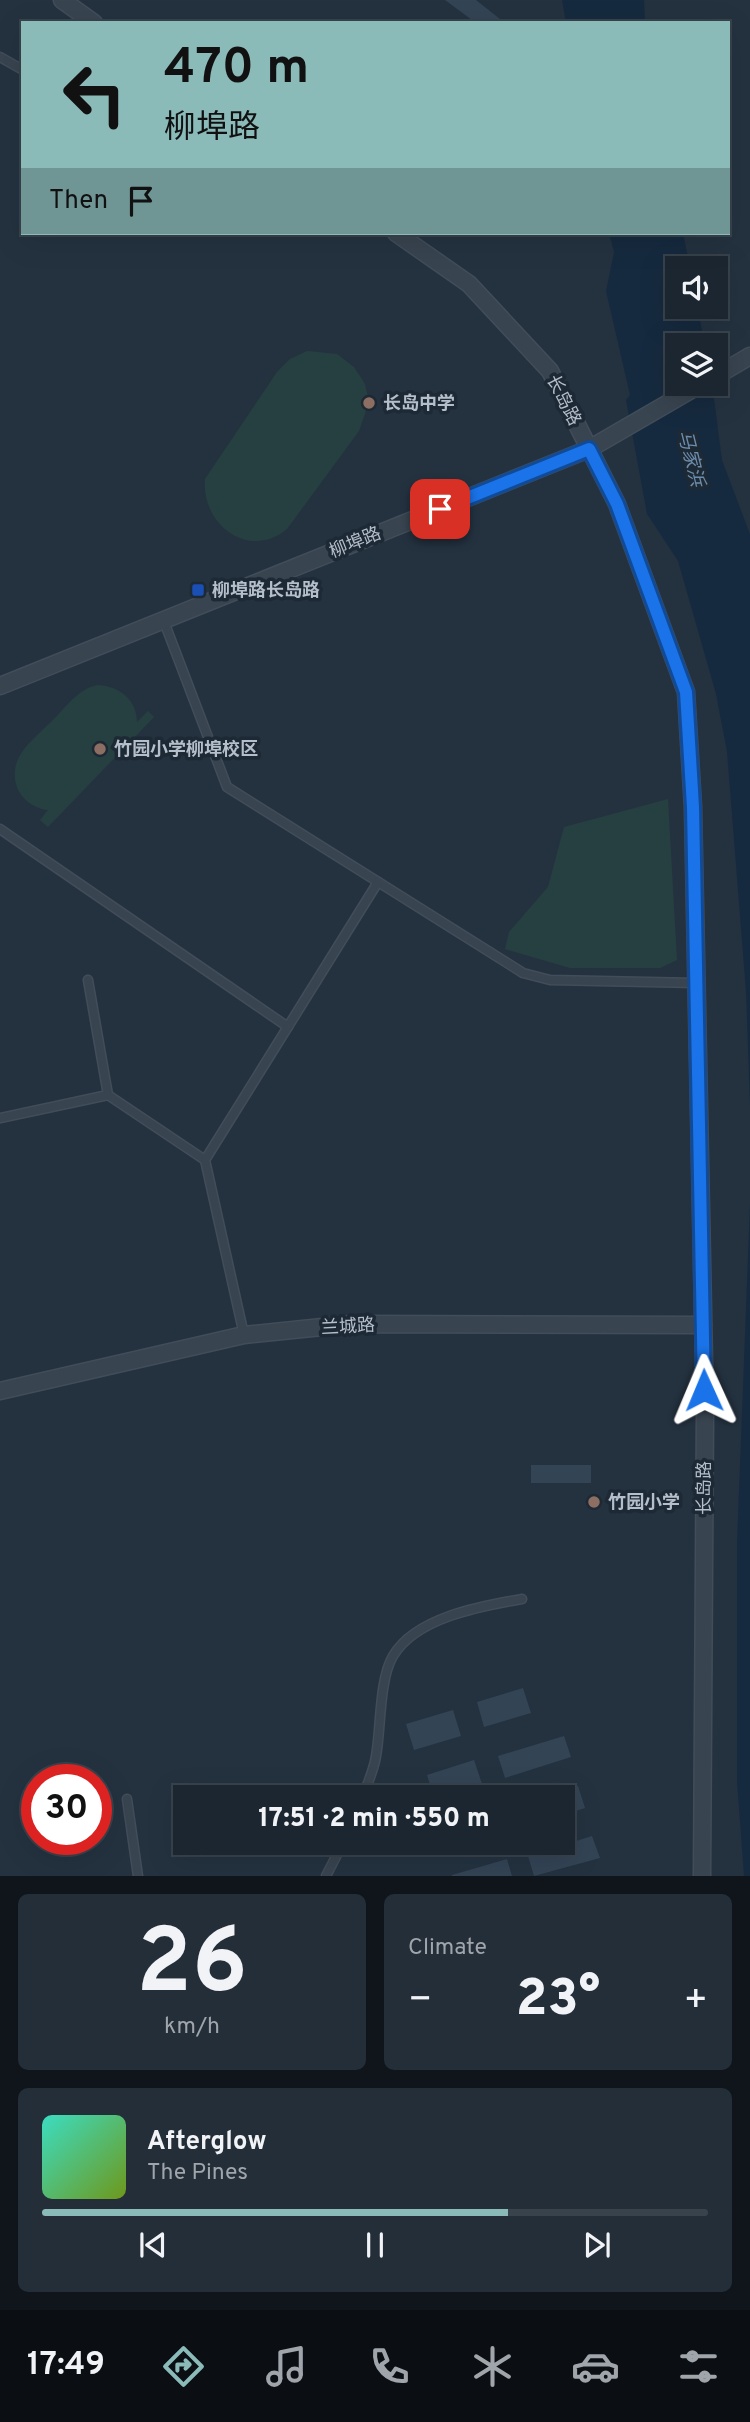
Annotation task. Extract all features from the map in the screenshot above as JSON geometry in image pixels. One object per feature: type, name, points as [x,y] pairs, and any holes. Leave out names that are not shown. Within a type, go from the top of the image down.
[{"type":"street","points":[[62,0],[91,21]]},
{"type":"street","name":"长岛路","points":[[399,235],[469,284],[550,371],[617,504],[686,692],[693,807],[703,1325],[702,1876]]},
{"type":"street","points":[[728,369],[750,356]]},
{"type":"street","name":"柳埠路","points":[[0,686],[589,449],[681,396]]},
{"type":"street","name":"兰城路","points":[[0,1391],[244,1335],[351,1324],[703,1325]]},
{"type":"lane","points":[[0,57],[21,69]]},
{"type":"lane","points":[[163,619],[226,787],[523,973],[550,980],[697,983]]},
{"type":"lane","points":[[0,829],[288,1027]]},
{"type":"lane","points":[[205,1160],[379,882]]},
{"type":"lane","points":[[88,981],[108,1095]]},
{"type":"lane","points":[[0,1118],[108,1095],[205,1160],[244,1335]]},
{"type":"lane","points":[[367,1785],[376,1759],[381,1703],[392,1656],[418,1631],[470,1608],[522,1599]]},
{"type":"lane","points":[[127,1799],[138,1876]]},
{"type":"lane","points":[[326,1876],[337,1855]]},
{"type":"green space","points":[[307,351],[337,354],[354,367],[365,384],[369,402],[359,431],[287,529],[272,538],[257,541],[243,539],[230,533],[219,523],[206,495],[205,479],[277,372],[290,359]]},
{"type":"green space","points":[[99,685],[126,696],[134,707],[137,722],[148,711],[154,717],[48,827],[40,820],[48,810],[28,802],[22,795],[17,787],[15,768],[29,744],[75,697],[92,686]]},
{"type":"green space","points":[[668,799],[677,960],[660,968],[570,968],[505,949],[509,932],[548,887],[564,827]]},
{"type":"water","points":[[562,0],[644,0],[645,21],[566,21]]},
{"type":"water","name":"马家浜","points":[[610,235],[683,235],[688,256],[665,256],[665,319],[700,319],[703,333],[665,333],[665,396],[714,396],[722,460],[750,534],[750,1105],[746,992],[727,752],[716,694],[678,561],[647,514],[626,400],[630,395],[606,291],[614,252]]},
{"type":"water","points":[[750,1203],[750,1876],[744,1876],[737,1782],[737,1542]]},
{"type":"building","points":[[445,0],[476,0],[502,21],[473,21]]},
{"type":"building","points":[[531,1465],[591,1465],[591,1483],[531,1483]]},
{"type":"building","points":[[523,1688],[531,1713],[484,1727],[477,1702]]},
{"type":"building","points":[[453,1710],[461,1736],[414,1750],[406,1724]]},
{"type":"building","points":[[564,1736],[571,1757],[505,1778],[498,1756]]},
{"type":"building","points":[[474,1760],[482,1785],[430,1785],[427,1775]]},
{"type":"building","points":[[578,1786],[585,1808],[575,1811],[575,1787]]},
{"type":"building","points":[[592,1836],[600,1858],[534,1876],[528,1856],[575,1855],[575,1841]]},
{"type":"building","points":[[507,1859],[512,1876],[452,1876],[452,1875]]},
{"type":"place","name":"长岛中学","points":[[369,403]]},
{"type":"place","name":"柳埠路长岛路","points":[[198,590]]},
{"type":"place","name":"竹园小学柳埠校区","points":[[100,749]]},
{"type":"place","name":"竹园小学","points":[[594,1502]]},
{"type":"route","points":[[440,509],[589,449],[617,504],[686,692],[693,807],[704,1390]]}]
